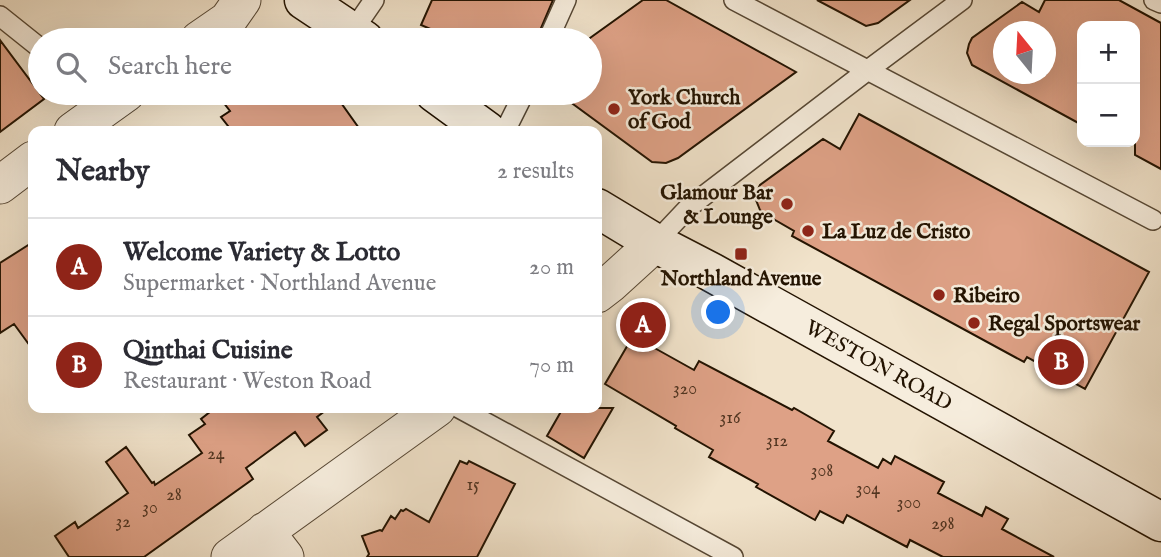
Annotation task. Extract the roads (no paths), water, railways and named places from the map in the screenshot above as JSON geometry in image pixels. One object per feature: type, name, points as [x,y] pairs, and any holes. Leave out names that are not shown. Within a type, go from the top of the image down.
[{"type":"main road","points":[[304,0],[346,28]]},
{"type":"main road","points":[[451,105],[480,126]]},
{"type":"main road","name":"WESTON ROAD","points":[[602,211],[654,243],[1161,522]]},
{"type":"street","points":[[216,28],[228,20],[242,0]]},
{"type":"street","points":[[79,126],[102,105]]},
{"type":"street","points":[[0,185],[28,164]]},
{"type":"street","points":[[602,290],[654,243]]},
{"type":"street","points":[[230,557],[275,544],[431,413]]},
{"type":"lane","points":[[362,28],[374,0]]},
{"type":"lane","points":[[553,28],[566,0]]},
{"type":"lane","points":[[734,0],[1153,220]]},
{"type":"lane","points":[[654,243],[689,207],[962,0]]},
{"type":"lane","points":[[1154,0],[1161,4]]},
{"type":"lane","points":[[0,16],[28,38]]},
{"type":"lane","points":[[508,126],[518,105]]},
{"type":"lane","points":[[468,413],[733,557]]},
{"type":"place","name":"York Church of God","points":[[614,109]]},
{"type":"place","name":"Glamour Bar & Lounge","points":[[787,204]]},
{"type":"place","name":"La Luz de Cristo","points":[[808,231]]},
{"type":"place","name":"Northland Avenue","points":[[741,254]]},
{"type":"place","name":"Ribeiro","points":[[939,295]]},
{"type":"place","name":"Regal Sportswear","points":[[974,323]]},
{"type":"place","name":"Welcome Variety & Lotto","points":[[643,325]]},
{"type":"place","name":"Qinthai Cuisine","points":[[1061,362]]}]
